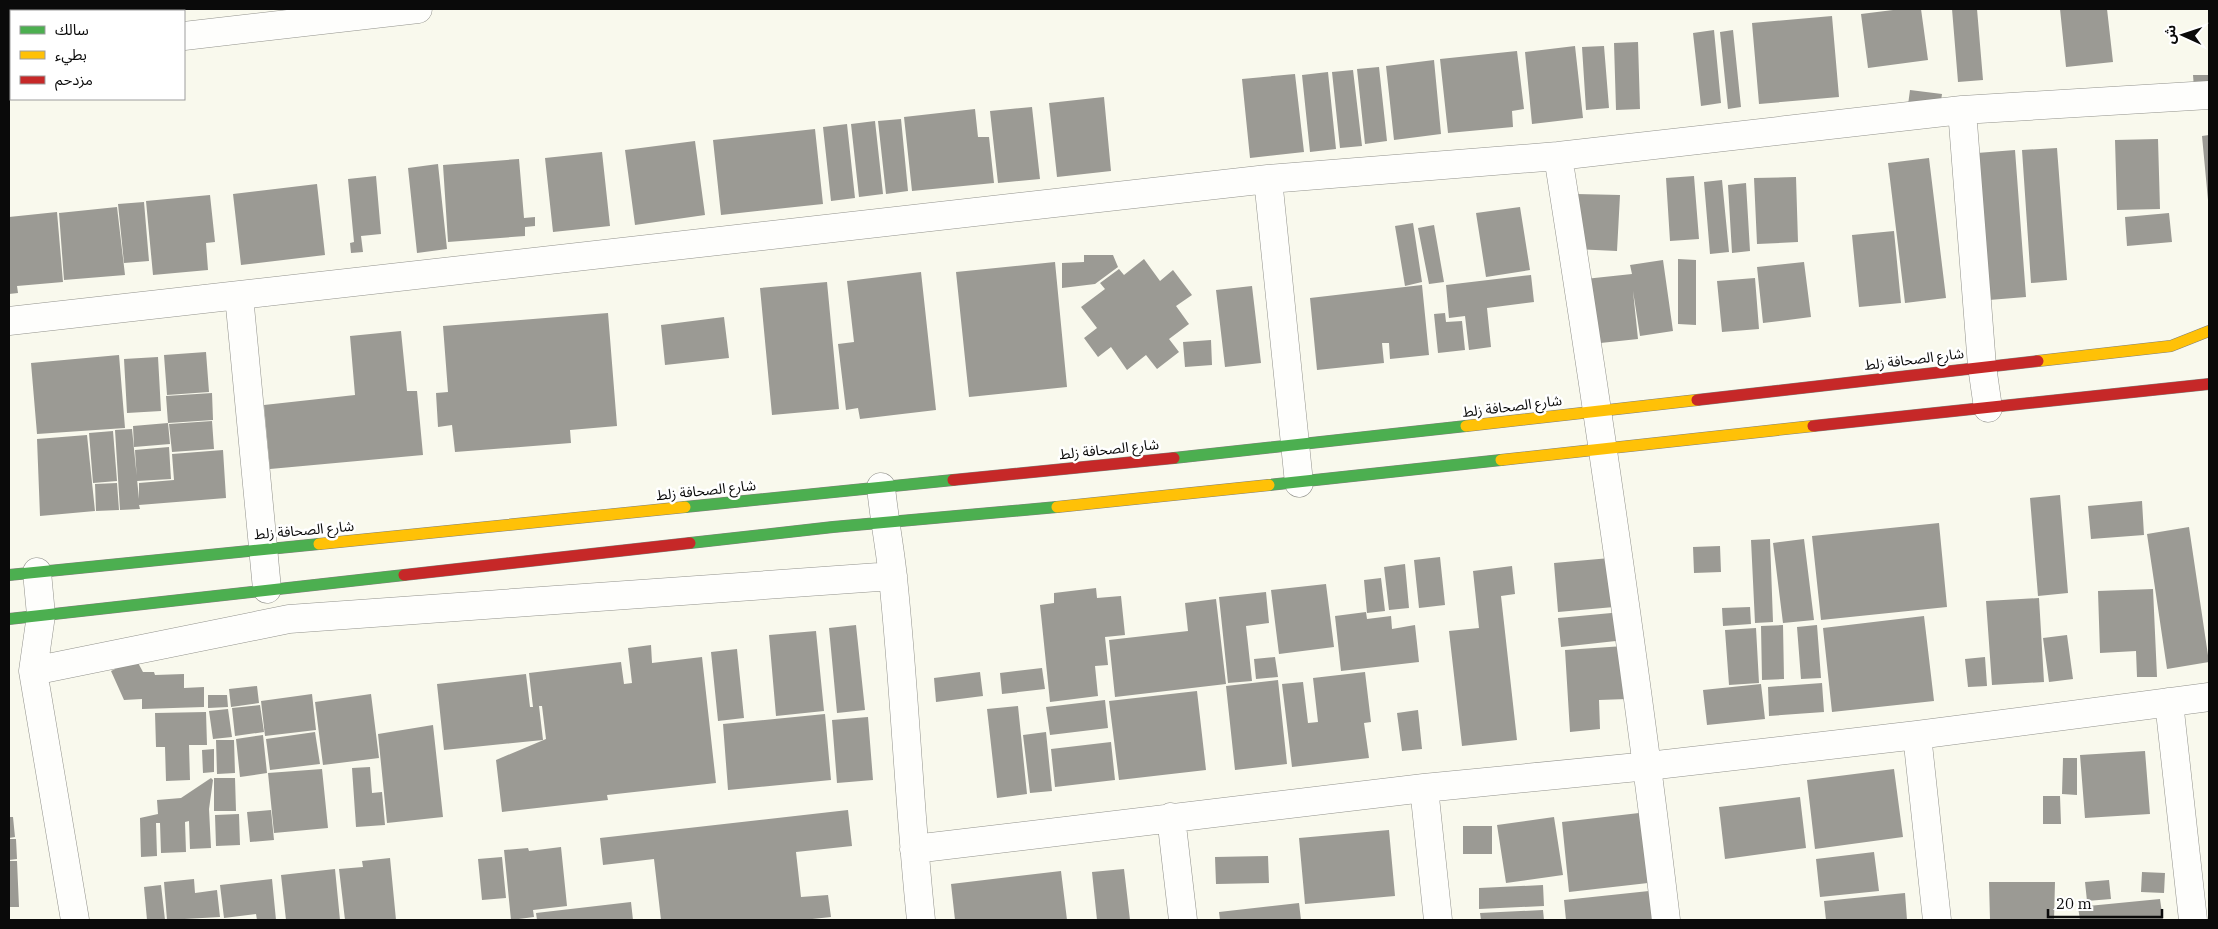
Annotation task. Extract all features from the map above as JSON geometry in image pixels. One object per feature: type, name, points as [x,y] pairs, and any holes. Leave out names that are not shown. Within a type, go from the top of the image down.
[{"type":"highway","name":"شارع الصحافة زلط","points":[[9,574],[1295,446],[1982,366],[2171,346],[2209,331]]},
{"type":"highway","points":[[9,619],[267,589],[884,523],[1299,483],[1753,432],[2209,384]]},
{"type":"street","points":[[185,36],[418,9]]},
{"type":"street","points":[[9,321],[1268,179],[1558,156],[1962,110],[2209,95]]},
{"type":"street","points":[[1962,110],[1982,366],[1988,408]]},
{"type":"street","points":[[1558,156],[1598,411],[1648,766],[1666,920]]},
{"type":"street","points":[[1268,179],[1299,483]]},
{"type":"street","points":[[239,296],[267,589]]},
{"type":"street","points":[[881,487],[884,523],[893,576],[921,920]]},
{"type":"street","points":[[37,572],[41,615],[34,671],[75,920]]},
{"type":"street","points":[[34,671],[289,619],[893,576]]},
{"type":"street","points":[[914,848],[1424,788],[1648,766],[1917,735],[2209,696]]},
{"type":"street","points":[[2169,702],[2193,920]]},
{"type":"street","points":[[1917,735],[1937,920]]},
{"type":"street","points":[[1424,788],[1438,920]]},
{"type":"street","points":[[1171,817],[1183,920]]},
{"type":"building","points":[[1901,9],[1921,9],[1928,60],[1868,68],[1861,14]]},
{"type":"building","points":[[1952,9],[1977,9],[1983,80],[1958,82]]},
{"type":"building","points":[[2060,9],[2107,9],[2113,62],[2066,67]]},
{"type":"building","points":[[1832,16],[1839,97],[1759,104],[1752,23]]},
{"type":"building","points":[[1714,30],[1721,103],[1701,106],[1693,33]]},
{"type":"building","points":[[1733,30],[1741,107],[1728,109],[1720,32]]},
{"type":"building","points":[[1638,42],[1640,109],[1616,110],[1614,43]]},
{"type":"building","points":[[1575,46],[1583,118],[1532,124],[1525,52]]},
{"type":"building","points":[[1604,46],[1609,108],[1586,110],[1582,47]]},
{"type":"building","points":[[1517,51],[1524,109],[1512,111],[1513,127],[1448,133],[1440,59]]},
{"type":"building","points":[[1434,60],[1441,134],[1394,140],[1386,66]]},
{"type":"building","points":[[1379,67],[1387,141],[1365,144],[1357,69]]},
{"type":"building","points":[[1353,70],[1362,146],[1340,148],[1332,72]]},
{"type":"building","points":[[1328,72],[1336,149],[1310,152],[1302,75]]},
{"type":"building","points":[[1295,74],[1304,152],[1250,158],[1242,79]]},
{"type":"building","points":[[2193,75],[2209,75],[2209,88],[2194,88]]},
{"type":"building","points":[[1910,90],[1942,94],[1940,108],[1908,105]]},
{"type":"building","points":[[1104,97],[1111,171],[1057,177],[1049,103]]},
{"type":"building","points":[[1032,107],[1040,179],[998,183],[990,111]]},
{"type":"building","points":[[975,109],[978,137],[989,137],[994,183],[912,191],[904,117]]},
{"type":"building","points":[[901,119],[908,191],[886,194],[878,121]]},
{"type":"building","points":[[875,121],[883,194],[859,197],[851,124]]},
{"type":"building","points":[[847,124],[855,198],[831,201],[823,127]]},
{"type":"building","points":[[815,129],[823,204],[721,215],[713,140]]},
{"type":"building","points":[[2209,135],[2209,200],[2208,200],[2202,136]]},
{"type":"building","points":[[2158,139],[2160,209],[2117,210],[2115,140]]},
{"type":"building","points":[[695,141],[705,215],[635,225],[625,150]]},
{"type":"building","points":[[2057,148],[2067,280],[2031,283],[2022,150]]},
{"type":"building","points":[[2015,150],[2026,297],[1989,300],[1977,153]]},
{"type":"building","points":[[602,152],[610,226],[553,232],[545,158]]},
{"type":"building","points":[[1929,158],[1946,298],[1905,303],[1888,163]]},
{"type":"building","points":[[519,159],[524,218],[535,217],[535,226],[525,227],[525,236],[448,242],[443,165]]},
{"type":"building","points":[[438,164],[447,249],[417,253],[408,168]]},
{"type":"building","points":[[376,176],[381,234],[361,236],[363,252],[351,253],[350,243],[354,242],[348,179]]},
{"type":"building","points":[[1694,176],[1699,239],[1670,241],[1666,178]]},
{"type":"building","points":[[1796,177],[1798,242],[1757,244],[1754,178]]},
{"type":"building","points":[[1722,180],[1729,252],[1710,254],[1704,182]]},
{"type":"building","points":[[1746,183],[1750,251],[1732,253],[1728,185]]},
{"type":"building","points":[[317,184],[325,255],[241,265],[233,194]]},
{"type":"building","points":[[1576,194],[1620,195],[1617,251],[1574,249]]},
{"type":"building","points":[[210,195],[215,242],[206,243],[208,270],[153,275],[146,201]]},
{"type":"building","points":[[144,202],[149,261],[124,263],[118,204]]},
{"type":"building","points":[[117,207],[125,275],[64,280],[59,213]]},
{"type":"building","points":[[1520,207],[1530,270],[1486,277],[1476,213]]},
{"type":"building","points":[[57,212],[63,282],[17,286],[18,293],[9,294],[9,217]]},
{"type":"building","points":[[2169,213],[2172,242],[2127,246],[2125,217]]},
{"type":"building","points":[[1413,223],[1422,282],[1405,286],[1395,226]]},
{"type":"building","points":[[1434,225],[1444,282],[1429,284],[1418,228]]},
{"type":"building","points":[[1894,231],[1901,303],[1859,307],[1852,235]]},
{"type":"building","points":[[1084,255],[1113,255],[1118,267],[1095,284],[1062,288],[1062,263],[1084,262]]},
{"type":"building","points":[[1144,259],[1160,281],[1173,270],[1192,295],[1176,306],[1189,324],[1169,339],[1179,352],[1157,369],[1146,355],[1127,370],[1111,347],[1098,357],[1084,338],[1097,328],[1081,307],[1105,289],[1100,283],[1119,269],[1124,275]]},
{"type":"building","points":[[1678,259],[1696,260],[1696,325],[1678,324]]},
{"type":"building","points":[[1663,260],[1673,331],[1640,336],[1633,291],[1638,339],[1591,344],[1585,279],[1632,274],[1630,265]]},
{"type":"building","points":[[1055,262],[1067,387],[969,397],[956,272]]},
{"type":"building","points":[[1804,262],[1811,317],[1763,323],[1757,267]]},
{"type":"building","points":[[921,272],[936,410],[860,419],[858,408],[846,410],[838,344],[854,342],[847,281]]},
{"type":"building","points":[[1531,275],[1534,302],[1487,308],[1491,347],[1469,350],[1465,316],[1449,318],[1446,285]]},
{"type":"building","points":[[1755,278],[1759,329],[1722,332],[1717,281]]},
{"type":"building","points":[[827,282],[839,409],[772,415],[760,288]]},
{"type":"building","points":[[1422,285],[1429,355],[1390,359],[1389,343],[1382,343],[1384,363],[1317,370],[1310,298]]},
{"type":"building","points":[[1252,286],[1261,363],[1225,367],[1216,290]]},
{"type":"building","points":[[608,313],[617,426],[570,430],[571,443],[455,452],[452,425],[438,427],[436,393],[448,392],[443,326]]},
{"type":"building","points":[[1445,313],[1446,322],[1462,321],[1465,350],[1438,353],[1434,314]]},
{"type":"building","points":[[724,317],[729,358],[665,365],[661,325]]},
{"type":"building","points":[[401,331],[407,391],[417,391],[423,455],[270,469],[264,405],[355,395],[350,336]]},
{"type":"building","points":[[1211,340],[1212,365],[1185,367],[1183,342]]},
{"type":"building","points":[[206,352],[209,392],[167,395],[164,355]]},
{"type":"building","points":[[119,355],[125,428],[37,434],[31,363]]},
{"type":"building","points":[[158,357],[161,411],[127,413],[124,359]]},
{"type":"building","points":[[212,393],[213,420],[168,423],[166,396]]},
{"type":"building","points":[[212,421],[214,449],[172,452],[169,424]]},
{"type":"building","points":[[168,423],[170,444],[134,447],[133,426]]},
{"type":"building","points":[[132,429],[139,499],[139,483],[174,480],[172,454],[223,450],[226,498],[139,505],[140,509],[120,510],[115,430]]},
{"type":"building","points":[[113,431],[117,481],[93,483],[89,433]]},
{"type":"building","points":[[87,435],[95,511],[40,516],[37,439]]},
{"type":"building","points":[[169,447],[171,479],[137,481],[135,450]]},
{"type":"building","points":[[117,483],[119,510],[96,511],[95,484]]},
{"type":"building","points":[[2060,495],[2068,593],[2038,596],[2030,498]]},
{"type":"building","points":[[2142,501],[2144,535],[2091,539],[2088,506]]},
{"type":"building","points":[[1939,523],[1947,607],[1821,620],[1812,536]]},
{"type":"building","points":[[2189,527],[2209,662],[2167,669],[2147,534]]},
{"type":"building","points":[[1770,539],[1773,622],[1755,623],[1751,540]]},
{"type":"building","points":[[1804,539],[1814,620],[1783,623],[1773,543]]},
{"type":"building","points":[[1720,546],[1721,572],[1694,573],[1693,547]]},
{"type":"building","points":[[1440,557],[1445,605],[1419,608],[1414,560]]},
{"type":"building","points":[[1610,558],[1614,607],[1558,612],[1554,563]]},
{"type":"building","points":[[1405,564],[1409,608],[1389,610],[1384,567]]},
{"type":"building","points":[[1512,566],[1515,594],[1501,596],[1517,740],[1462,746],[1449,631],[1479,628],[1473,571]]},
{"type":"building","points":[[1381,578],[1385,611],[1367,613],[1364,580]]},
{"type":"building","points":[[1326,584],[1334,647],[1279,654],[1271,590]]},
{"type":"building","points":[[1096,588],[1097,598],[1121,596],[1125,635],[1105,637],[1108,665],[1095,666],[1098,696],[1050,702],[1040,605],[1054,603],[1054,593]]},
{"type":"building","points":[[2153,589],[2157,677],[2137,677],[2136,651],[2100,653],[2098,591]]},
{"type":"building","points":[[1266,592],[1269,623],[1246,626],[1252,681],[1228,683],[1219,597]]},
{"type":"building","points":[[2039,598],[2044,682],[1992,685],[1986,601]]},
{"type":"building","points":[[1216,599],[1226,684],[1115,697],[1109,640],[1188,631],[1185,603]]},
{"type":"building","points":[[1750,607],[1751,624],[1723,626],[1722,608]]},
{"type":"building","points":[[1366,612],[1367,619],[1391,616],[1392,629],[1415,625],[1419,662],[1341,671],[1335,616]]},
{"type":"building","points":[[1622,612],[1625,640],[1561,647],[1558,618]]},
{"type":"building","points":[[1924,616],[1934,701],[1832,712],[1823,628]]},
{"type":"building","points":[[856,625],[865,710],[837,713],[829,628]]},
{"type":"building","points":[[1783,625],[1784,679],[1762,680],[1761,626]]},
{"type":"building","points":[[1817,625],[1821,678],[1801,679],[1797,627]]},
{"type":"building","points":[[1756,628],[1759,683],[1729,685],[1725,630]]},
{"type":"building","points":[[816,631],[824,711],[776,716],[769,635]]},
{"type":"building","points":[[2067,635],[2073,679],[2049,682],[2043,638]]},
{"type":"building","points":[[651,645],[652,663],[702,657],[716,783],[607,795],[608,800],[502,812],[496,760],[546,739],[542,706],[539,706],[543,740],[444,750],[437,684],[526,674],[530,707],[533,707],[529,673],[621,662],[624,684],[632,683],[628,648]]},
{"type":"building","points":[[1624,646],[1627,699],[1599,700],[1600,729],[1570,732],[1565,650]]},
{"type":"building","points":[[737,649],[744,718],[718,721],[711,652]]},
{"type":"building","points":[[1275,657],[1278,677],[1256,679],[1254,659]]},
{"type":"building","points":[[1985,657],[1987,686],[1968,687],[1965,659]]},
{"type":"building","points":[[136,659],[143,672],[154,672],[155,675],[184,674],[184,688],[204,687],[204,707],[142,709],[142,699],[124,700],[111,671]]},
{"type":"building","points":[[1042,668],[1045,689],[1002,694],[1000,673]]},
{"type":"building","points":[[980,672],[983,696],[936,702],[934,678]]},
{"type":"building","points":[[1365,672],[1371,722],[1364,723],[1369,758],[1292,767],[1282,684],[1303,682],[1308,723],[1318,722],[1313,678]]},
{"type":"building","points":[[1278,680],[1287,764],[1235,770],[1226,686]]},
{"type":"building","points":[[1822,683],[1824,712],[1769,716],[1768,687]]},
{"type":"building","points":[[1761,684],[1765,719],[1707,725],[1703,690]]},
{"type":"building","points":[[257,686],[259,703],[231,707],[229,689]]},
{"type":"building","points":[[1197,691],[1206,770],[1119,780],[1109,701]]},
{"type":"building","points":[[312,694],[316,730],[265,736],[261,701]]},
{"type":"building","points":[[371,694],[379,758],[323,765],[315,702]]},
{"type":"building","points":[[208,695],[227,695],[228,707],[208,708]]},
{"type":"building","points":[[1105,700],[1108,728],[1050,735],[1046,707]]},
{"type":"building","points":[[260,705],[264,732],[235,736],[232,708]]},
{"type":"building","points":[[1018,706],[1027,794],[997,798],[987,709]]},
{"type":"building","points":[[228,709],[232,737],[213,739],[209,711]]},
{"type":"building","points":[[1418,710],[1422,749],[1402,751],[1397,713]]},
{"type":"building","points":[[206,712],[207,745],[189,745],[190,780],[166,781],[165,747],[156,747],[155,713]]},
{"type":"building","points":[[825,714],[831,780],[728,790],[723,724]]},
{"type":"building","points":[[868,717],[873,780],[837,783],[832,720]]},
{"type":"building","points":[[433,725],[443,817],[387,823],[378,734]]},
{"type":"building","points":[[315,732],[320,764],[270,770],[266,739]]},
{"type":"building","points":[[1046,732],[1052,791],[1030,793],[1023,735]]},
{"type":"building","points":[[263,735],[267,773],[240,777],[236,739]]},
{"type":"building","points":[[216,740],[234,740],[235,773],[217,774]]},
{"type":"building","points":[[1111,742],[1115,780],[1055,787],[1051,749]]},
{"type":"building","points":[[214,749],[214,772],[203,773],[202,750]]},
{"type":"building","points":[[2145,751],[2150,814],[2085,818],[2080,755]]},
{"type":"building","points":[[2063,758],[2077,758],[2077,795],[2062,794]]},
{"type":"building","points":[[370,767],[372,793],[382,792],[385,825],[356,827],[352,768]]},
{"type":"building","points":[[322,769],[328,828],[274,833],[268,773]]},
{"type":"building","points":[[1894,769],[1903,837],[1815,849],[1807,780]]},
{"type":"building","points":[[211,778],[213,780],[209,809],[211,848],[190,849],[189,821],[185,822],[186,852],[161,853],[160,823],[156,823],[157,856],[141,857],[140,818],[158,814],[157,800],[181,798]]},
{"type":"building","points":[[214,778],[235,778],[236,811],[214,811]]},
{"type":"building","points":[[2043,796],[2060,796],[2061,824],[2043,824]]},
{"type":"building","points":[[1800,797],[1806,848],[1725,859],[1719,807]]},
{"type":"building","points":[[271,810],[274,840],[250,842],[247,812]]},
{"type":"building","points":[[848,810],[852,846],[796,852],[801,897],[828,895],[831,917],[803,920],[661,920],[654,859],[603,865],[600,838]]},
{"type":"building","points":[[1639,813],[1648,883],[1569,892],[1562,822]]},
{"type":"building","points":[[239,814],[240,845],[216,846],[215,815]]},
{"type":"building","points":[[9,817],[13,817],[15,837],[9,838]]},
{"type":"building","points":[[1554,817],[1563,875],[1506,883],[1497,825]]},
{"type":"building","points":[[1463,826],[1492,826],[1492,854],[1463,854]]},
{"type":"building","points":[[1389,830],[1395,896],[1305,904],[1299,838]]},
{"type":"building","points":[[9,839],[16,839],[17,859],[9,860]]},
{"type":"building","points":[[561,847],[567,906],[533,910],[534,917],[511,920],[504,850],[528,848],[529,851]]},
{"type":"building","points":[[1874,852],[1879,891],[1820,897],[1816,859]]},
{"type":"building","points":[[1268,856],[1269,883],[1216,884],[1215,857]]},
{"type":"building","points":[[502,857],[506,898],[482,900],[478,859]]},
{"type":"building","points":[[390,858],[396,920],[345,920],[339,869],[363,867],[362,861]]},
{"type":"building","points":[[9,861],[17,861],[19,907],[9,907]]},
{"type":"building","points":[[335,869],[340,920],[286,920],[281,875]]},
{"type":"building","points":[[1124,869],[1130,920],[1097,920],[1092,872]]},
{"type":"building","points":[[1061,871],[1067,920],[955,920],[951,884]]},
{"type":"building","points":[[2142,872],[2165,873],[2164,893],[2141,892]]},
{"type":"building","points":[[194,879],[195,893],[217,890],[220,917],[167,920],[164,882]]},
{"type":"building","points":[[272,879],[276,920],[257,920],[256,914],[224,918],[220,885]]},
{"type":"building","points":[[2109,880],[2111,899],[2087,901],[2085,882]]},
{"type":"building","points":[[1989,882],[2055,882],[2054,920],[1990,920]]},
{"type":"building","points":[[161,885],[165,920],[147,920],[144,887]]},
{"type":"building","points":[[1543,885],[1544,906],[1479,909],[1479,888]]},
{"type":"building","points":[[1649,891],[1652,920],[1566,920],[1564,900]]},
{"type":"building","points":[[1905,893],[1907,920],[1826,920],[1824,901]]},
{"type":"building","points":[[2160,899],[2163,920],[2080,920],[2078,907]]},
{"type":"building","points":[[631,902],[633,920],[537,920],[536,913]]},
{"type":"building","points":[[1299,903],[1301,920],[1220,920],[1219,912]]},
{"type":"building","points":[[1543,910],[1544,920],[1481,920],[1480,913]]},
{"type":"traffic: fast","points":[[1174,458],[1466,426]]},
{"type":"traffic: fast","points":[[1269,485],[1501,460]]},
{"type":"traffic: fast","points":[[685,507],[953,480]]},
{"type":"traffic: fast","points":[[690,543],[833,527],[1057,507]]},
{"type":"traffic: fast","points":[[9,575],[319,544]]},
{"type":"traffic: fast","points":[[9,619],[404,575]]},
{"type":"traffic: slow","points":[[2038,361],[2171,346],[2209,331]]},
{"type":"traffic: slow","points":[[1466,426],[1697,400]]},
{"type":"traffic: slow","points":[[1501,460],[1813,426]]},
{"type":"traffic: slow","points":[[1057,507],[1269,485]]},
{"type":"traffic: slow","points":[[319,544],[685,507]]},
{"type":"traffic: jam","points":[[1697,400],[2038,361]]},
{"type":"traffic: jam","points":[[1813,426],[2209,384]]},
{"type":"traffic: jam","points":[[953,480],[1174,458]]},
{"type":"traffic: jam","points":[[404,575],[690,543]]}]
